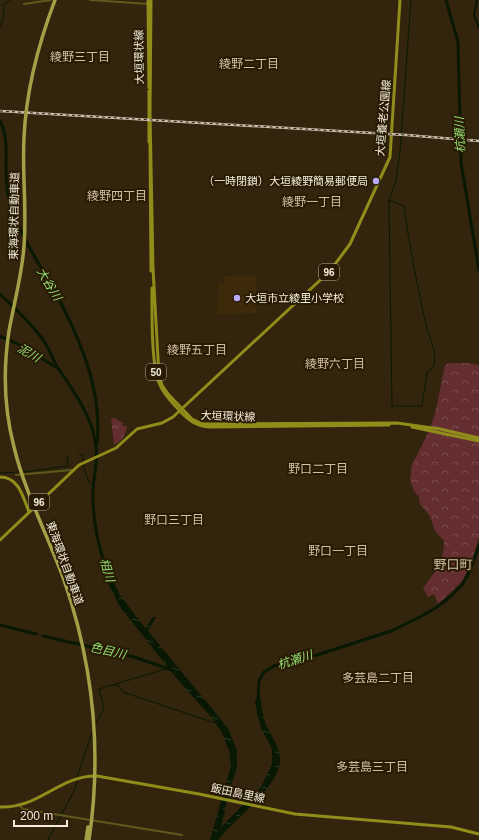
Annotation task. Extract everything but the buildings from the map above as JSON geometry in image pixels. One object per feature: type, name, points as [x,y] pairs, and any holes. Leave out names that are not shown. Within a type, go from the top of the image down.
[{"type":"highway","name":"東海環状自動車道","points":[[55,0],[38,50],[27,105],[24,140],[24,245],[8,344],[6,397],[9,422],[17,459],[64,580],[81,637],[92,702],[95,745],[94,781],[87,840]]},
{"type":"main road","name":"大垣養老公園線","points":[[0,540],[79,465],[109,452],[121,444],[137,429],[165,422],[181,410],[330,271],[350,244],[390,157],[400,0]]},
{"type":"main road","name":"大垣環状線","points":[[149,2],[154,300],[159,376],[165,389],[181,410],[197,422],[210,425],[406,425],[479,439]]},
{"type":"main road","points":[[150,91],[151,144]]},
{"type":"main road","points":[[0,477],[12,480],[17,485],[30,512]]},
{"type":"main road","name":"飯田島里線","points":[[0,807],[20,806],[32,802],[70,780],[81,777],[97,776],[312,816],[451,827],[479,834]]},
{"type":"street","points":[[24,4],[51,0]]},
{"type":"street","points":[[90,0],[149,2]]},
{"type":"street","points":[[16,475],[74,470]]},
{"type":"street","points":[[20,806],[23,809],[182,835]]},
{"type":"shaded area","name":"大垣市立綾里小学校","points":[[256,275],[256,313],[217,314],[218,284],[225,283],[225,276]]},
{"type":"green space","points":[[450,363],[469,363],[479,365],[479,536],[471,564],[462,581],[438,604],[434,594],[428,597],[423,588],[435,572],[441,560],[444,541],[435,531],[430,516],[420,504],[419,497],[414,491],[410,479],[412,465],[428,433],[435,414],[445,365]]},
{"type":"green space","points":[[114,418],[123,423],[123,426],[127,426],[125,435],[119,442],[114,444],[111,419]]},
{"type":"water","points":[[104,575],[111,576],[120,595],[145,628],[153,617],[156,617],[148,631],[228,728],[237,751],[237,767],[221,827],[261,787],[272,764],[272,749],[261,728],[257,714],[255,700],[260,697],[267,727],[277,746],[280,758],[279,768],[273,779],[256,801],[218,840],[210,840],[231,766],[229,751],[222,733],[212,718],[178,680],[120,607]]},
{"type":"waterway","points":[[0,27],[4,15],[3,5],[10,0]]},
{"type":"waterway","points":[[393,406],[422,406],[427,372],[433,368],[435,362],[434,350],[425,321],[416,278],[404,206],[389,200],[396,181],[400,152],[411,0]]},
{"type":"waterway","name":"杭瀬川","points":[[446,0],[458,42],[461,163],[479,270]]},
{"type":"waterway","points":[[477,0],[474,15],[479,28]]},
{"type":"waterway","name":"大谷川","points":[[0,121],[5,138],[6,180],[11,208],[24,238],[57,295],[78,339],[90,373],[94,390],[97,407],[97,443]]},
{"type":"waterway","points":[[389,200],[392,406]]},
{"type":"waterway","name":"相川","points":[[0,294],[29,322],[44,341],[53,360],[82,406],[92,427],[96,452],[93,489],[95,524],[99,546],[109,579]]},
{"type":"waterway","name":"泥川","points":[[0,336],[18,344],[59,369]]},
{"type":"waterway","points":[[79,454],[83,455],[83,462]]},
{"type":"waterway","points":[[23,472],[68,466],[67,456],[69,456]]},
{"type":"waterway","points":[[83,465],[89,482],[93,484]]},
{"type":"waterway","points":[[0,473],[19,472]]},
{"type":"waterway","name":"杭瀬川","points":[[258,701],[259,681],[264,672],[274,666],[317,655],[391,631],[434,609],[450,597],[462,585],[469,573],[479,546]]},
{"type":"waterway","name":"色目川","points":[[0,625],[36,634]]},
{"type":"waterway","name":"色目川","points":[[43,636],[134,657],[172,670]]},
{"type":"waterway","points":[[95,725],[104,708],[99,689],[166,669]]},
{"type":"waterway","points":[[112,685],[118,685],[123,692],[215,723]]},
{"type":"waterway","points":[[77,778],[92,732]]},
{"type":"waterway","points":[[48,840],[75,789],[77,781]]},
{"type":"railway","points":[[0,111],[406,135],[479,141]]},
{"type":"place","name":"（一時閉鎖）大垣綾野簡易郵便局","points":[[376,181]]},
{"type":"place","name":"大垣市立綾里小学校","points":[[237,298]]},
{"type":"district","name":"綾野三丁目","points":[[80,57]]},
{"type":"district","name":"綾野二丁目","points":[[249,64]]},
{"type":"district","name":"綾野四丁目","points":[[117,196]]},
{"type":"district","name":"綾野一丁目","points":[[312,202]]},
{"type":"district","name":"綾野五丁目","points":[[197,350]]},
{"type":"district","name":"綾野六丁目","points":[[335,364]]},
{"type":"district","name":"野口二丁目","points":[[318,469]]},
{"type":"district","name":"野口三丁目","points":[[174,520]]},
{"type":"district","name":"野口一丁目","points":[[338,551]]},
{"type":"district","name":"野口町","points":[[453,564]]},
{"type":"district","name":"多芸島二丁目","points":[[378,678]]},
{"type":"district","name":"多芸島三丁目","points":[[372,767]]}]
